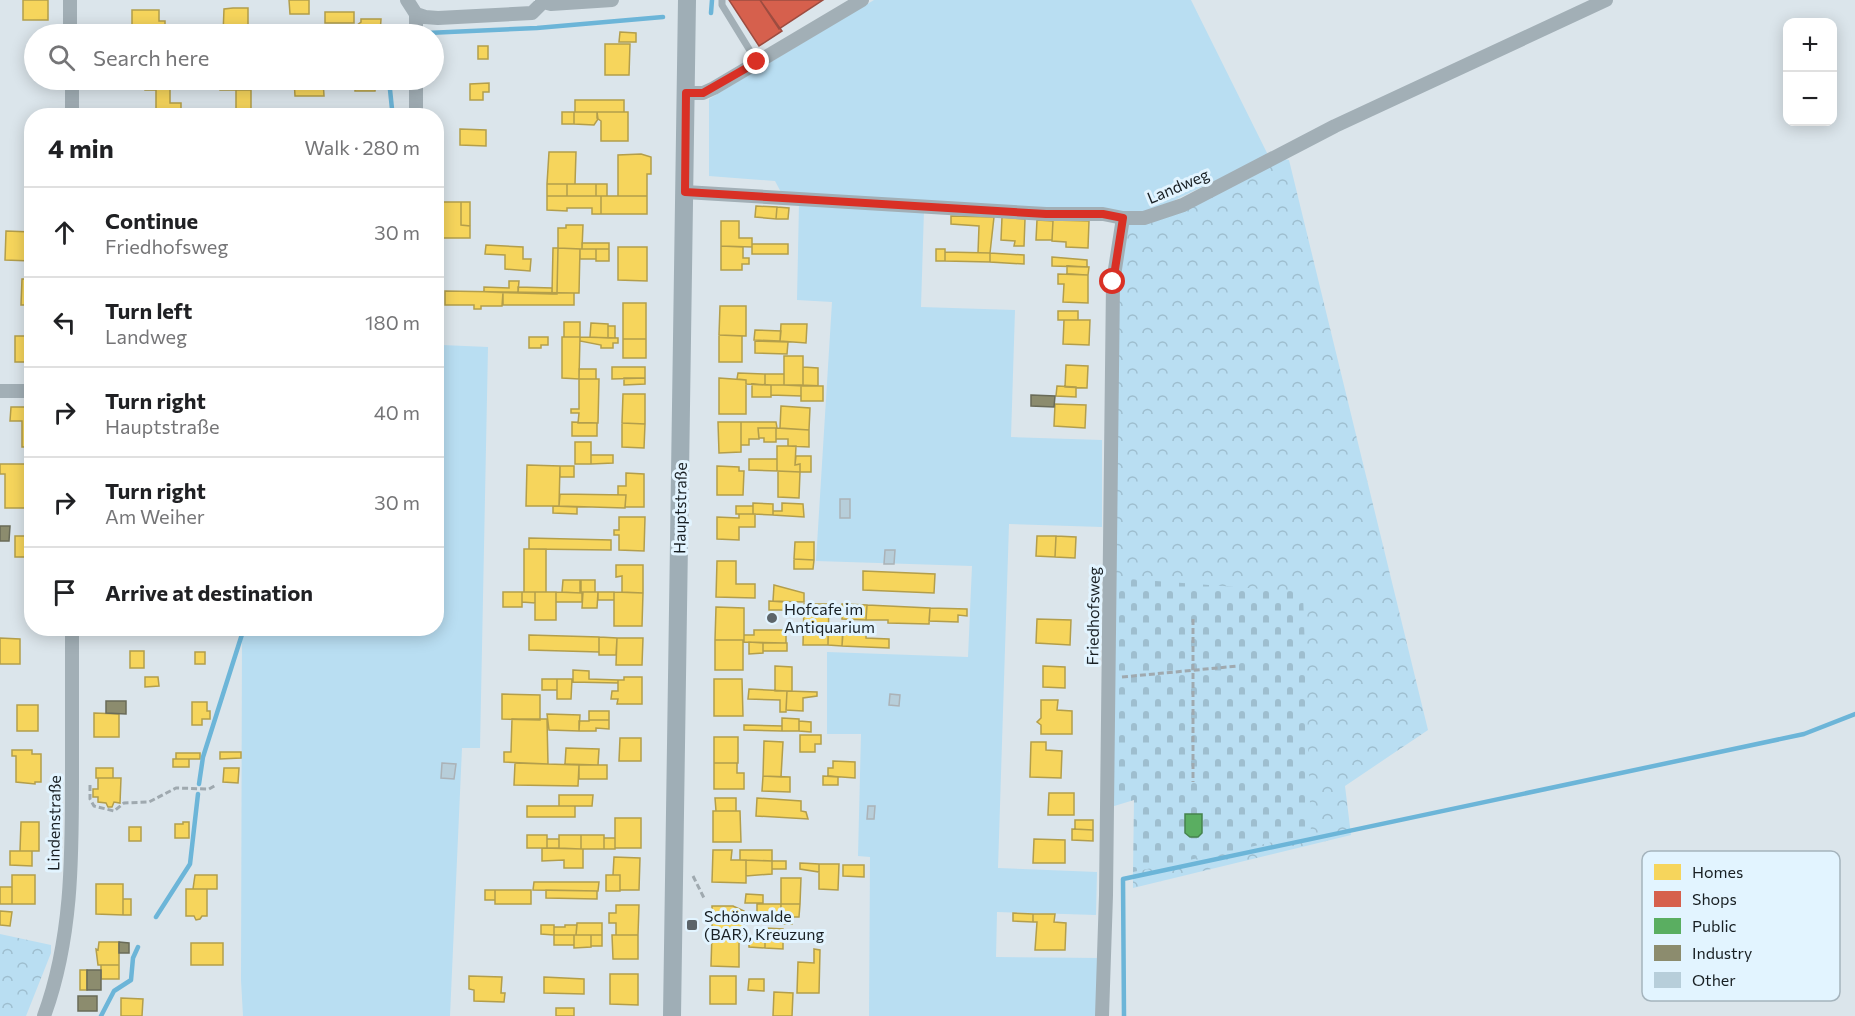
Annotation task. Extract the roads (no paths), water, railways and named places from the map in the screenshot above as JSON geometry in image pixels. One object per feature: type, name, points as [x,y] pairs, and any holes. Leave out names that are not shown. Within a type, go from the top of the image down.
[{"type":"main road","name":"Hauptstraße","points":[[672,1016],[687,0]]},
{"type":"street","points":[[70,0],[70,24]]},
{"type":"street","points":[[407,0],[416,14],[416,24]]},
{"type":"street","points":[[416,14],[438,18],[532,12],[542,1],[551,4],[612,0]]},
{"type":"street","points":[[686,93],[703,93],[862,0]]},
{"type":"street","name":"Landweg","points":[[685,192],[1144,218],[1183,205],[1335,126],[1606,0]]},
{"type":"street","points":[[72,90],[72,108]]},
{"type":"street","points":[[416,90],[416,108]]},
{"type":"street","name":"Friedhofsweg","points":[[1102,1016],[1109,678],[1113,282],[1123,218]]},
{"type":"street","points":[[0,391],[24,391]]},
{"type":"street","name":"Lindenstraße","points":[[44,1016],[61,959],[69,898],[72,846],[72,636]]},
{"type":"lane","points":[[722,0],[722,5],[757,62]]},
{"type":"waterway","points":[[711,13],[712,0]]},
{"type":"waterway","points":[[444,32],[537,28],[663,17]]},
{"type":"waterway","points":[[390,90],[392,108]]},
{"type":"waterway","points":[[199,784],[203,757],[241,636]]},
{"type":"waterway","points":[[1124,1016],[1123,879],[1804,734],[1855,714]]},
{"type":"waterway","points":[[156,917],[190,864],[198,794]]},
{"type":"waterway","points":[[101,1016],[114,991],[131,980],[133,958],[138,947]]},
{"type":"place","name":"Hofcafe im Antiquarium","points":[[772,618]]},
{"type":"place","name":"Schönwalde (BAR), Kreuzung","points":[[692,925]]}]
